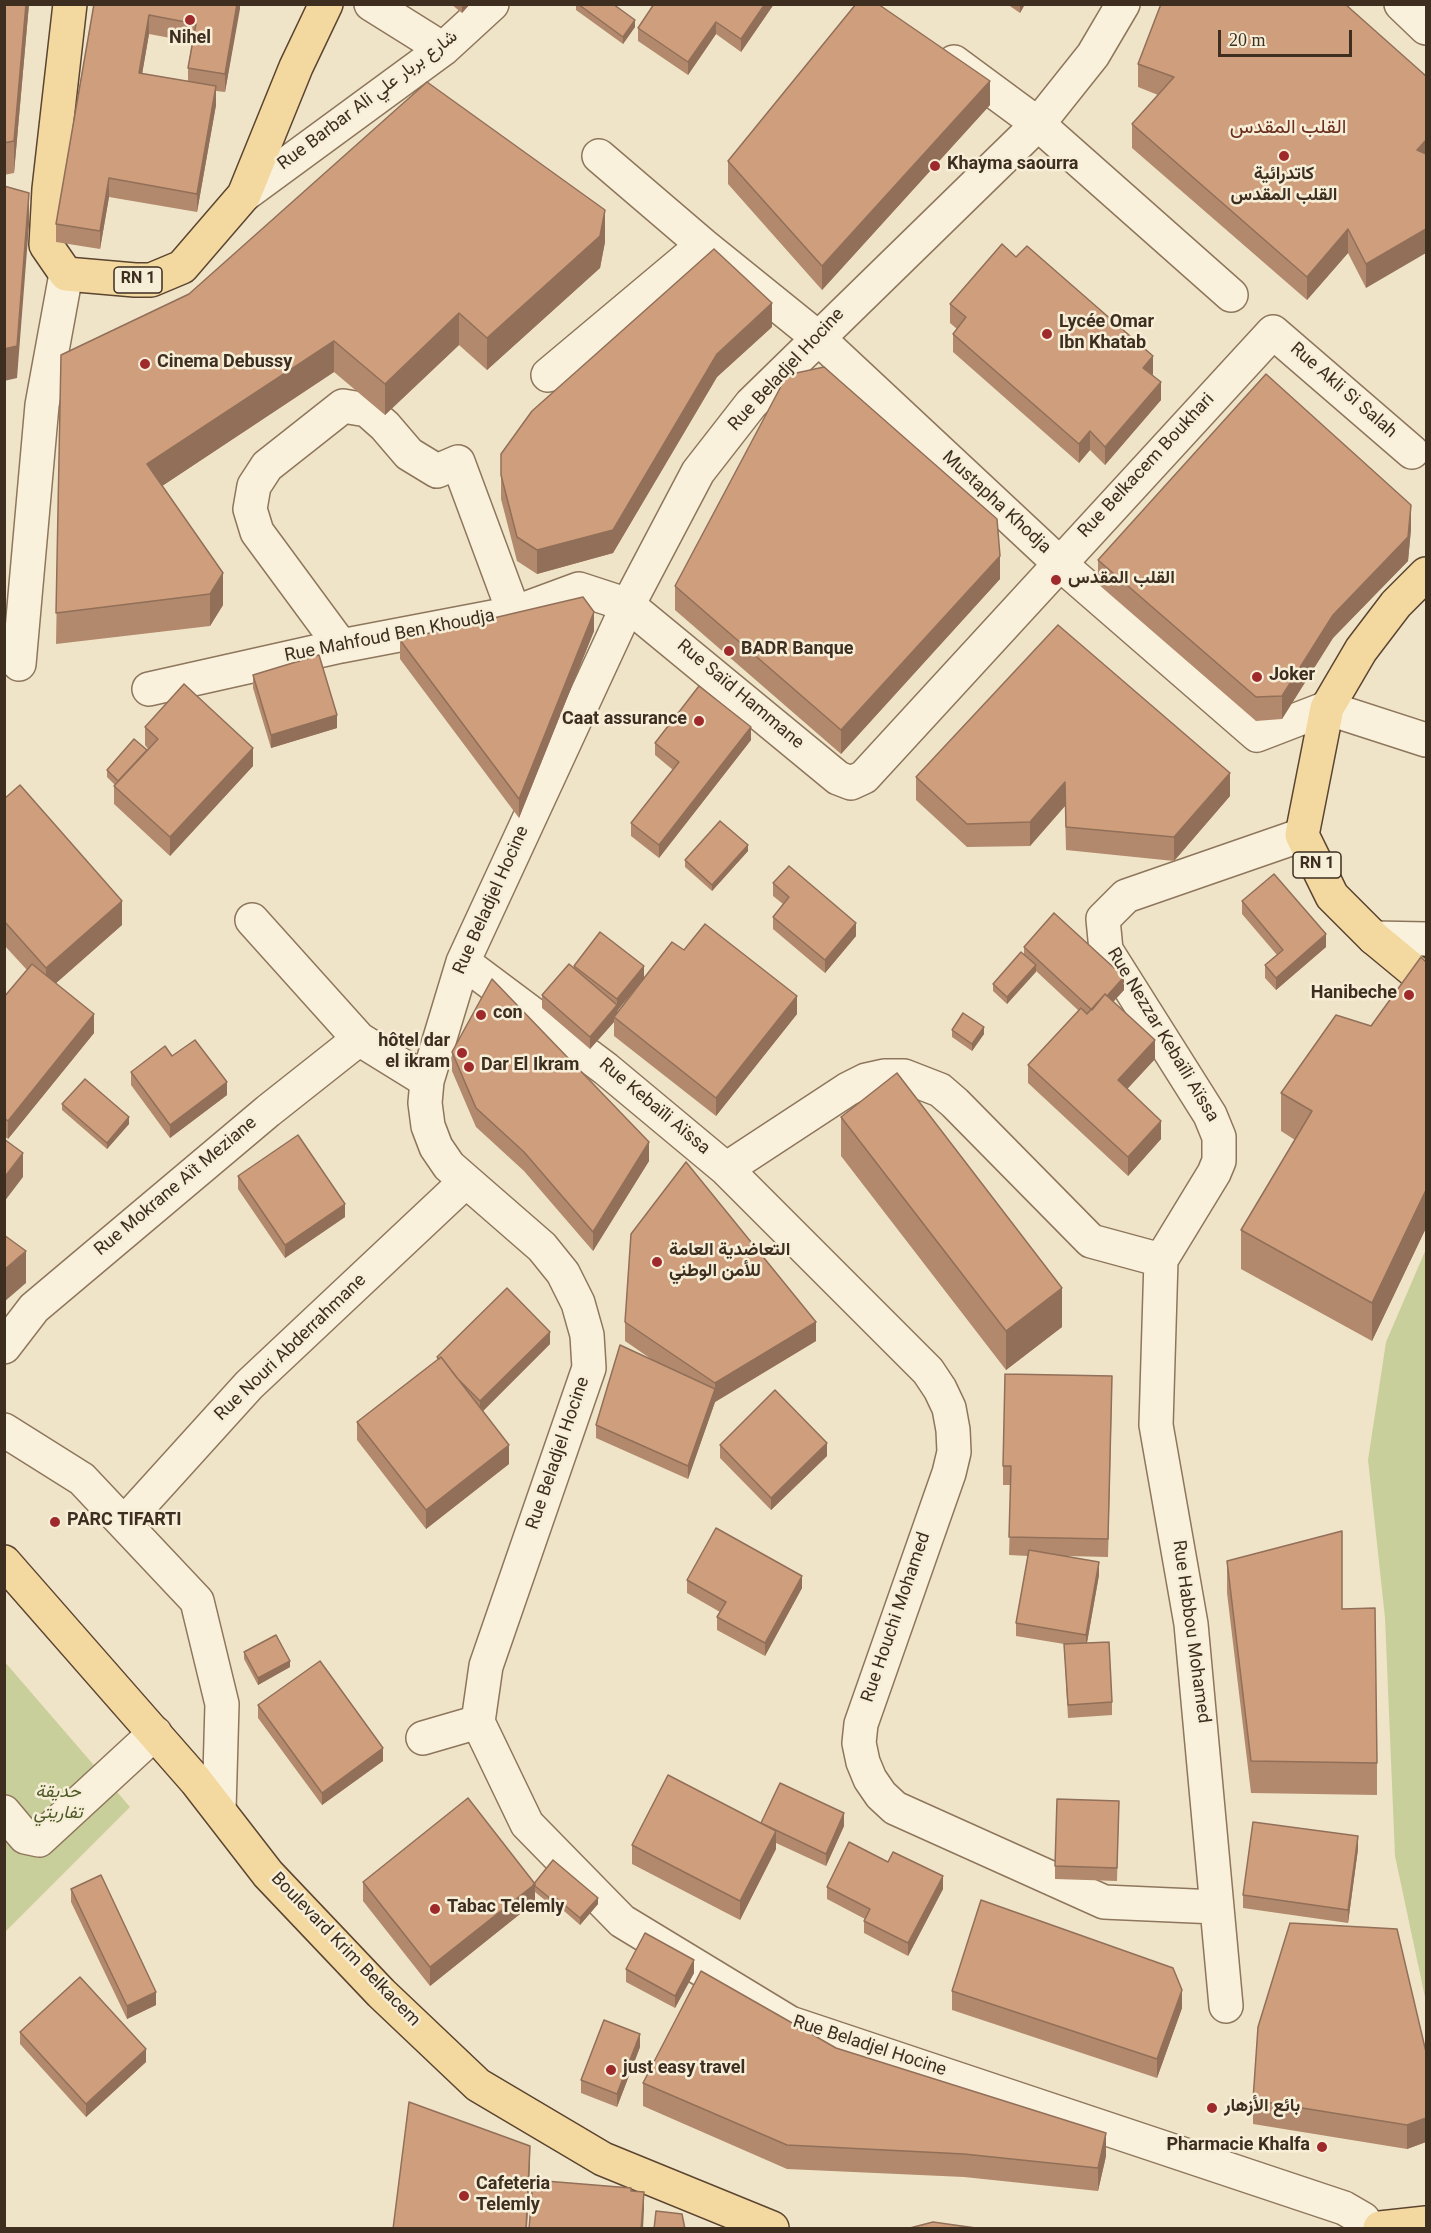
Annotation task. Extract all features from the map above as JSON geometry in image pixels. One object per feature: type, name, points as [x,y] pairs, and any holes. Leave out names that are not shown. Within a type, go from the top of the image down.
[{"type":"main road","points":[[66,274],[46,245],[49,189],[70,4]]},
{"type":"main road","name":"RN 1","points":[[66,274],[151,280],[167,275],[194,256],[244,195],[296,67],[326,4]]},
{"type":"main road","name":"RN 1","points":[[1426,574],[1396,604],[1361,650],[1327,708],[1302,836],[1332,896],[1374,938],[1426,981]]},
{"type":"main road","name":"Boulevard Krim Belkacem","points":[[4,1562],[154,1733],[219,1810],[268,1874],[373,1985],[478,2085],[603,2159],[772,2229]]},
{"type":"main road","points":[[1380,2229],[1426,2223]]},
{"type":"street","points":[[371,4],[443,49]]},
{"type":"street","name":"Rue Barbar Ali شارع بربار علي","points":[[244,195],[443,49],[492,4]]},
{"type":"street","name":"Rue Beladjel Hocine","points":[[1123,4],[1093,55],[1038,124],[817,337],[751,404],[698,472],[628,604],[463,962],[427,1081],[424,1103],[432,1136],[449,1166],[542,1246],[563,1273],[578,1303],[586,1335],[589,1368],[486,1666],[478,1722],[526,1824],[622,1921],[790,2023],[1344,2208],[1363,2219],[1369,2229]]},
{"type":"street","points":[[933,47],[1038,124],[1231,295]]},
{"type":"street","name":"Mustapha Khodja","points":[[599,156],[703,245],[817,337],[1059,563],[1257,735],[1327,708]]},
{"type":"street","points":[[548,375],[703,245]]},
{"type":"street","points":[[19,664],[42,405],[66,274]]},
{"type":"street","name":"Rue Akli Si Salah","points":[[1273,332],[1412,452]]},
{"type":"street","name":"Rue Belkacem Boukhari","points":[[851,783],[864,777],[1273,332]]},
{"type":"street","points":[[341,646],[256,532],[250,509],[254,486],[267,466],[343,406],[367,410],[385,426],[409,454],[437,471],[458,462],[514,613]]},
{"type":"street","name":"Rue Mahfoud Ben Khoudja","points":[[149,689],[341,646],[514,613],[579,589],[628,604]]},
{"type":"street","name":"Rue Saïd Hammane","points":[[628,604],[838,778],[851,783]]},
{"type":"street","points":[[1327,708],[1426,740]]},
{"type":"street","name":"Rue Nezzar Kebaïli Aïssa","points":[[1161,1260],[1214,1173],[1219,1155],[1219,1137],[1210,1114],[1106,950],[1103,919],[1126,896],[1302,836]]},
{"type":"street","points":[[252,920],[359,1038],[427,1081]]},
{"type":"street","points":[[1374,938],[1426,939]]},
{"type":"street","name":"Rue Kebaïli Aïssa","points":[[463,962],[606,1068],[726,1169]]},
{"type":"street","name":"Rue Mokrane Aït Meziane","points":[[4,1347],[34,1308],[268,1111],[359,1038]]},
{"type":"street","points":[[726,1169],[848,1089],[866,1080],[904,1076],[922,1081],[940,1090],[955,1102],[1091,1241],[1161,1260]]},
{"type":"street","name":"Rue Houchi Mohamed","points":[[726,1169],[928,1371],[949,1408],[954,1452],[949,1473],[861,1724],[859,1743],[870,1779],[880,1795],[895,1808],[1104,1902],[1216,1907]]},
{"type":"street","name":"Rue Nouri Abderrahmane","points":[[124,1523],[249,1385],[466,1181]]},
{"type":"street","name":"Rue Habbou Mohamed","points":[[1161,1260],[1156,1425],[1191,1624],[1227,2006]]},
{"type":"street","points":[[4,1430],[82,1479],[197,1601],[222,1704],[219,1810]]},
{"type":"street","points":[[423,1738],[478,1722]]},
{"type":"street","points":[[4,1812],[25,1837],[39,1840],[154,1733]]},
{"type":"green space","points":[[1426,1249],[1426,2002],[1395,1856],[1385,1618],[1368,1460],[1386,1342]]},
{"type":"green space","name":"حديقة تفاريتي","points":[[4,1661],[130,1807],[5,1932],[4,1932]]},
{"type":"building","points":[[4,4],[26,4],[14,141],[4,143]]},
{"type":"building","points":[[94,4],[237,4],[225,74],[188,68],[196,24],[149,15],[139,73],[216,86],[197,194],[109,178],[100,231],[56,224]]},
{"type":"building","points":[[578,4],[613,4],[635,20],[623,37]]},
{"type":"building","points":[[654,4],[765,4],[741,39],[716,22],[688,62],[638,28]]},
{"type":"building","points":[[856,4],[878,4],[990,81],[822,266],[728,161]]},
{"type":"building","name":"كاتدرائية القلب المقدس","points":[[1161,4],[1345,4],[1426,76],[1426,140],[1417,150],[1426,154],[1426,229],[1366,264],[1348,229],[1307,277],[1132,124],[1174,77],[1138,64]]},
{"type":"building","points":[[427,82],[605,210],[600,236],[487,338],[459,313],[385,384],[334,341],[147,464],[223,573],[210,594],[56,613],[61,355],[189,294]]},
{"type":"building","points":[[4,186],[29,193],[17,346],[4,349]]},
{"type":"building","points":[[1002,244],[1016,257],[1027,246],[1153,356],[1143,368],[1161,382],[1105,447],[1090,431],[1079,444],[953,334],[966,317],[950,304]]},
{"type":"building","points":[[714,249],[772,303],[717,354],[613,530],[537,550],[517,537],[501,475],[501,454],[532,411]]},
{"type":"building","points":[[824,367],[997,519],[1000,556],[841,730],[675,586],[787,375]]},
{"type":"building","points":[[1266,374],[1411,505],[1408,537],[1333,615],[1282,696],[1256,697],[1098,560]]},
{"type":"building","points":[[583,597],[594,612],[519,799],[400,640]]},
{"type":"building","points":[[1058,625],[1230,773],[1174,837],[1066,827],[1065,782],[1030,822],[967,824],[916,777]]},
{"type":"building","points":[[319,655],[337,715],[271,735],[253,675]]},
{"type":"building","points":[[184,684],[253,748],[170,837],[114,786],[158,739],[145,727]]},
{"type":"building","points":[[699,686],[751,727],[659,845],[631,823],[679,762],[655,743]]},
{"type":"building","points":[[134,739],[147,750],[118,781],[107,770]]},
{"type":"building","points":[[20,785],[122,901],[46,968],[4,921],[4,799]]},
{"type":"building","points":[[720,821],[748,845],[712,885],[685,860]]},
{"type":"building","points":[[789,866],[856,923],[825,960],[773,917],[789,897],[773,883]]},
{"type":"building","points":[[1274,874],[1326,934],[1276,978],[1265,965],[1283,950],[1242,901]]},
{"type":"building","points":[[1054,913],[1124,977],[1107,996],[1105,994],[1092,1010],[1024,947]]},
{"type":"building","points":[[705,924],[797,996],[716,1098],[614,1017],[672,942],[684,950]]},
{"type":"building","points":[[600,932],[644,966],[617,999],[574,966]]},
{"type":"building","points":[[1021,952],[1036,965],[1007,997],[993,984]]},
{"type":"building","points":[[1421,957],[1426,962],[1426,1190],[1372,1303],[1241,1230],[1312,1111],[1281,1093],[1336,1015],[1371,1026]]},
{"type":"building","points":[[32,964],[94,1014],[8,1121],[4,1118],[4,997]]},
{"type":"building","points":[[569,964],[617,1005],[590,1037],[542,995]]},
{"type":"building","points":[[492,979],[649,1142],[593,1232],[524,1152],[476,1108],[452,1052]]},
{"type":"building","points":[[1105,994],[1155,1040],[1118,1080],[1161,1121],[1128,1157],[1028,1065],[1081,1008],[1087,1014]]},
{"type":"building","points":[[963,1013],[984,1027],[972,1044],[952,1030]]},
{"type":"building","points":[[195,1040],[227,1082],[170,1125],[131,1072],[165,1046],[172,1056]]},
{"type":"building","points":[[897,1073],[1062,1288],[1006,1331],[841,1117]]},
{"type":"building","points":[[85,1079],[129,1117],[107,1143],[62,1104]]},
{"type":"building","points":[[298,1135],[345,1204],[285,1245],[238,1176]]},
{"type":"building","points":[[4,1139],[23,1153],[4,1178]]},
{"type":"building","points":[[686,1162],[816,1322],[715,1383],[625,1322],[631,1234]]},
{"type":"building","points":[[4,1235],[26,1251],[4,1270]]},
{"type":"building","points":[[507,1288],[550,1332],[480,1401],[457,1378],[441,1357],[439,1359],[437,1357]]},
{"type":"building","points":[[620,1345],[715,1389],[688,1466],[596,1425]]},
{"type":"building","points":[[441,1357],[509,1445],[426,1510],[357,1422]]},
{"type":"building","points":[[1005,1374],[1112,1376],[1108,1539],[1009,1537],[1011,1466],[1003,1466]]},
{"type":"building","points":[[775,1390],[827,1443],[771,1498],[720,1445]]},
{"type":"building","points":[[716,1528],[802,1576],[765,1643],[717,1617],[726,1602],[687,1580]]},
{"type":"building","points":[[1342,1531],[1342,1609],[1375,1608],[1377,1763],[1251,1761],[1227,1561]]},
{"type":"building","points":[[1029,1550],[1099,1562],[1086,1635],[1016,1623]]},
{"type":"building","points":[[276,1635],[290,1661],[258,1678],[244,1652]]},
{"type":"building","points":[[1109,1642],[1112,1702],[1068,1705],[1064,1644]]},
{"type":"building","points":[[320,1661],[383,1748],[322,1793],[258,1705]]},
{"type":"building","points":[[668,1775],[776,1831],[740,1901],[632,1845]]},
{"type":"building","points":[[780,1783],[844,1813],[826,1854],[761,1823]]},
{"type":"building","points":[[468,1798],[535,1884],[430,1967],[363,1882]]},
{"type":"building","points":[[1057,1799],[1119,1801],[1117,1868],[1055,1866]]},
{"type":"building","points":[[1253,1822],[1358,1836],[1348,1910],[1243,1895]]},
{"type":"building","points":[[849,1842],[888,1862],[893,1852],[943,1876],[908,1943],[864,1921],[870,1909],[827,1887]]},
{"type":"building","points":[[553,1860],[598,1898],[580,1918],[555,1897],[552,1900],[535,1884],[533,1885]]},
{"type":"building","points":[[101,1875],[156,1992],[127,2006],[71,1889]]},
{"type":"building","points":[[981,1900],[1173,1968],[1182,1990],[1157,2059],[952,1991]]},
{"type":"building","points":[[1290,1923],[1397,1929],[1426,2052],[1426,2118],[1407,2125],[1253,2100],[1258,2027]]},
{"type":"building","points":[[645,1933],[694,1960],[675,1996],[626,1969]]},
{"type":"building","points":[[701,1971],[836,2048],[1106,2133],[1098,2168],[964,2154],[787,2145],[643,2083]]},
{"type":"building","points":[[80,1977],[146,2049],[86,2104],[20,2032]]},
{"type":"building","name":"just easy travel","points":[[604,2020],[640,2034],[617,2094],[581,2080]]},
{"type":"building","name":"Cafeteria Telemly","points":[[409,2102],[530,2146],[526,2229],[393,2229]]},
{"type":"building","points":[[533,2180],[631,2188],[631,2191],[644,2192],[641,2229],[529,2229]]},
{"type":"building","points":[[656,2211],[682,2214],[685,2229],[654,2229]]},
{"type":"building","points":[[933,2222],[983,2229],[906,2229]]},
{"type":"place","name":"Nihel","points":[[190,20]]},
{"type":"place","name":"كاتدرائية القلب المقدس","points":[[1284,156]]},
{"type":"place","name":"Khayma saourra","points":[[935,166]]},
{"type":"place","name":"Lycée Omar Ibn Khatab","points":[[1047,334]]},
{"type":"place","name":"Cinema Debussy","points":[[145,364]]},
{"type":"place","name":"القلب المقدس","points":[[1056,580]]},
{"type":"place","name":"BADR Banque","points":[[729,651]]},
{"type":"place","name":"Joker","points":[[1257,677]]},
{"type":"place","name":"Caat assurance","points":[[699,721]]},
{"type":"place","name":"Hanibeche","points":[[1409,995]]},
{"type":"place","name":"con","points":[[481,1015]]},
{"type":"place","name":"hôtel dar el ikram","points":[[462,1053]]},
{"type":"place","name":"Dar El Ikram","points":[[469,1067]]},
{"type":"place","name":"التعاضدية العامة للأمن الوطني","points":[[657,1262]]},
{"type":"place","name":"PARC TIFARTI","points":[[55,1522]]},
{"type":"place","name":"Tabac Telemly","points":[[435,1909]]},
{"type":"place","name":"just easy travel","points":[[611,2070]]},
{"type":"place","name":"بائع الأزهار","points":[[1212,2108]]},
{"type":"place","name":"Pharmacie Khalfa","points":[[1322,2147]]},
{"type":"place","name":"Cafeteria Telemly","points":[[464,2196]]},
{"type":"district","name":"القلب المقدس","points":[[1288,130]]}]
